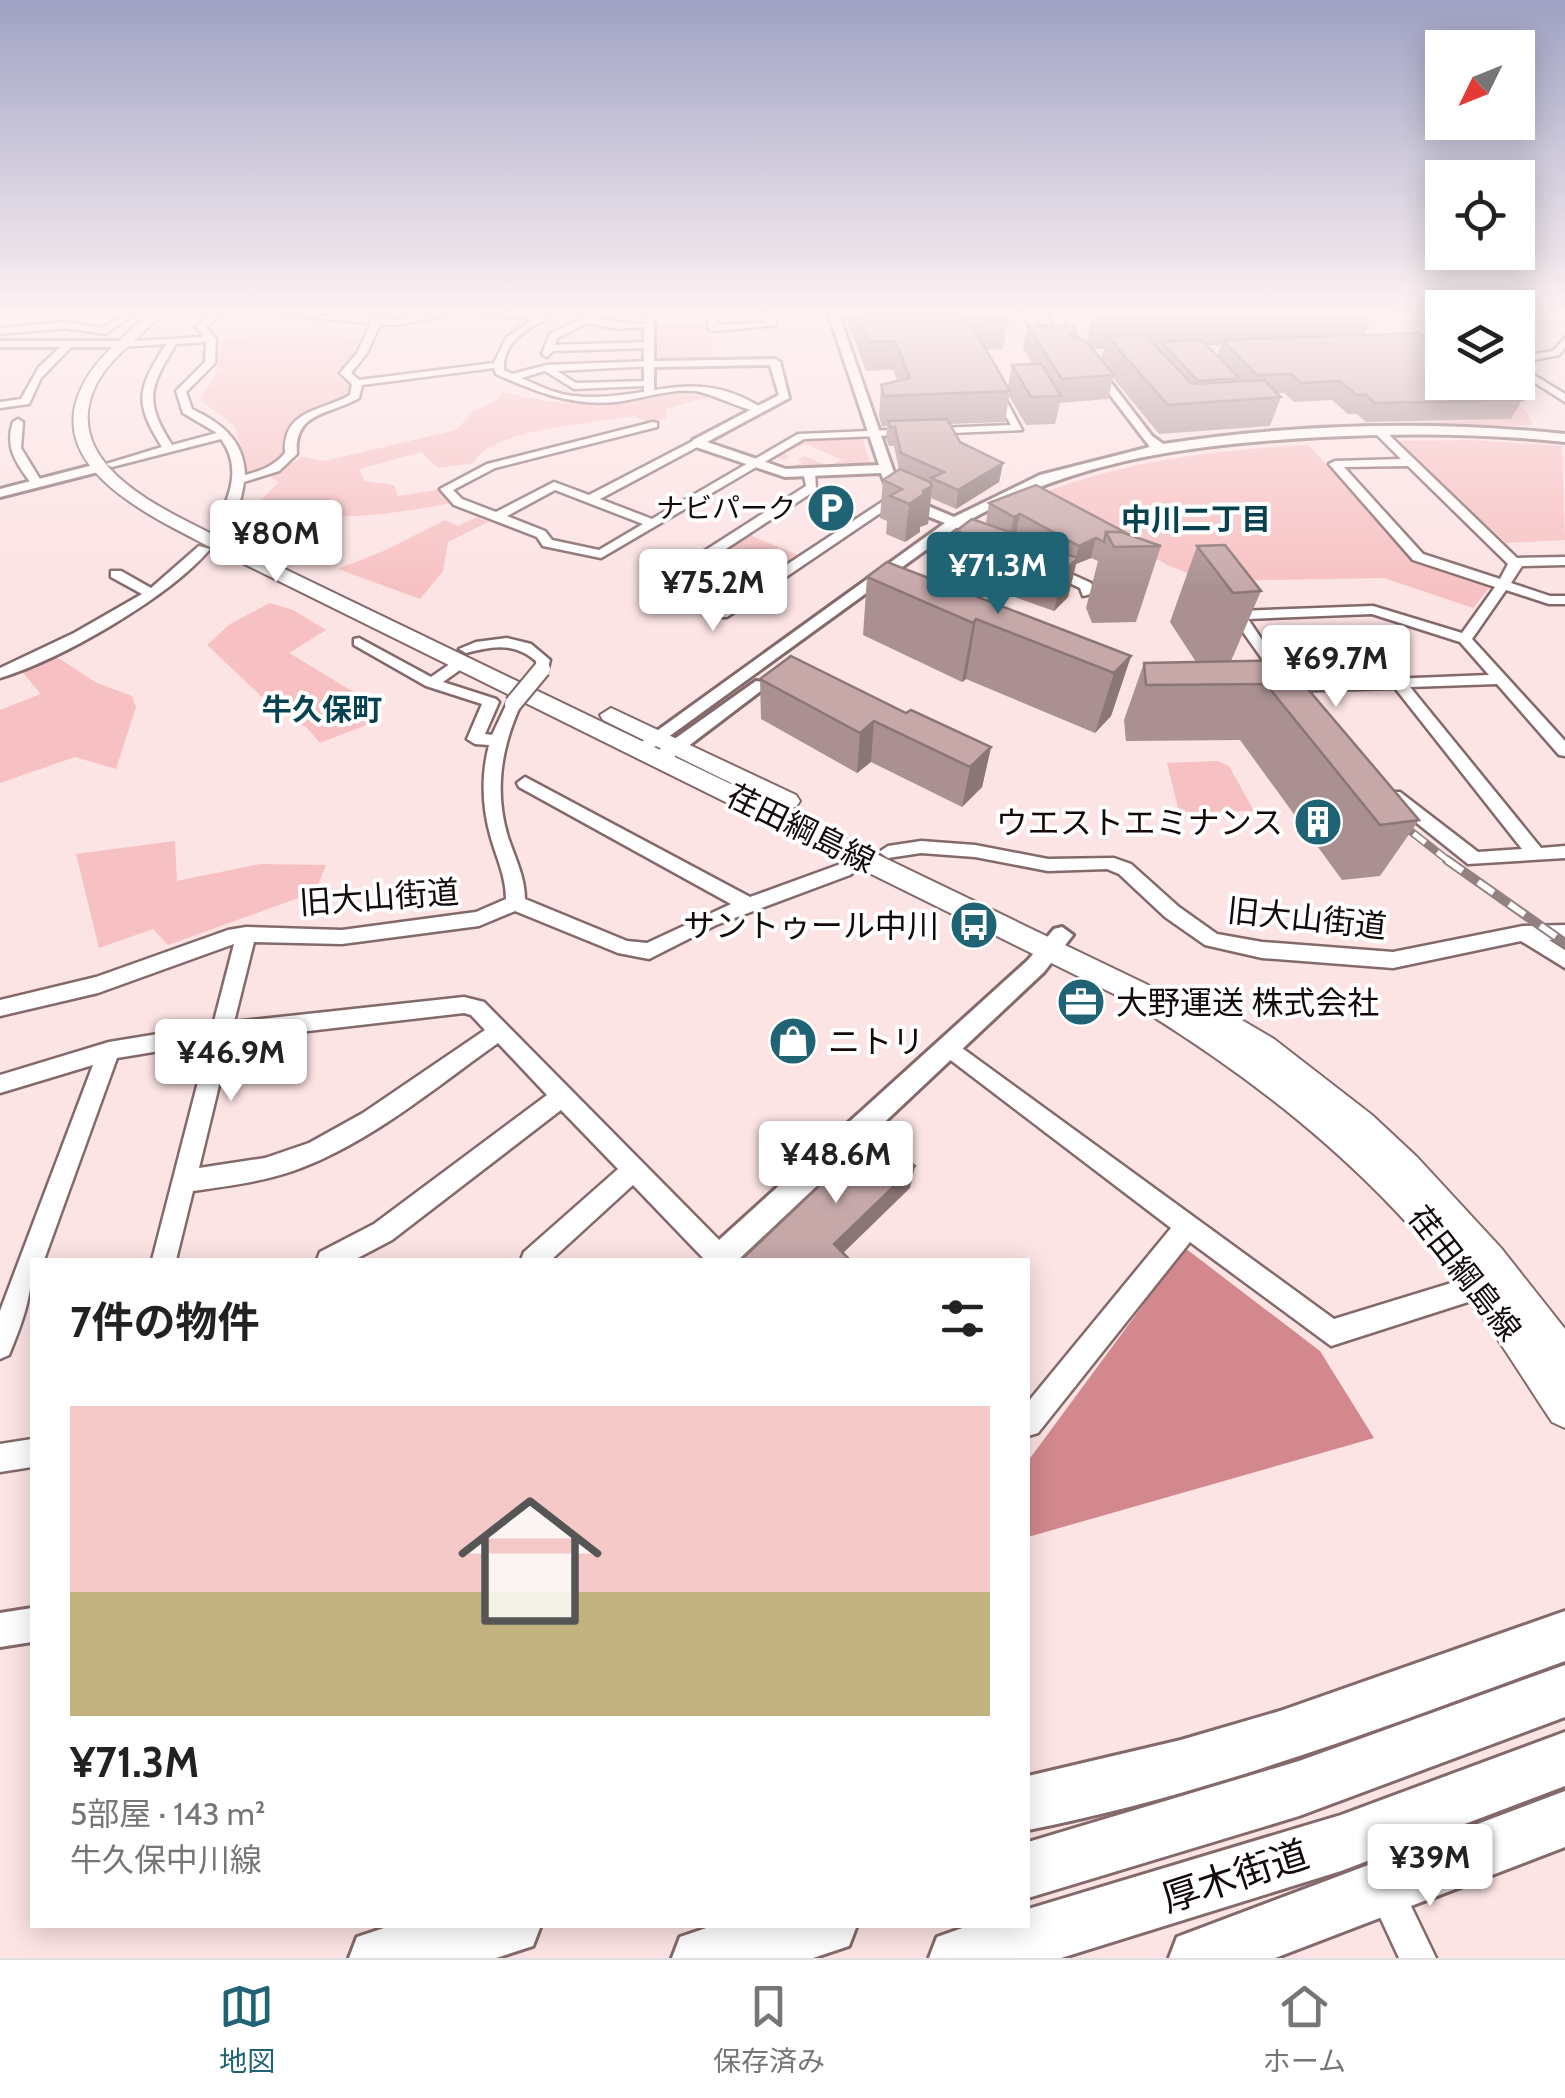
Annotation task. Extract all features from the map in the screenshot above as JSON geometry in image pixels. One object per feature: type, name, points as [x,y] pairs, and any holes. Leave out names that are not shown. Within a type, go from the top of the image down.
[{"type":"highway","points":[[1030,1803],[1181,1767],[1280,1737],[1565,1636]]},
{"type":"highway","name":"厚木街道","points":[[1030,1869],[1172,1830],[1485,1723],[1565,1691]]},
{"type":"highway","name":"厚木街道","points":[[958,1958],[1172,1898],[1494,1789],[1565,1760]]},
{"type":"highway","points":[[1198,1958],[1565,1819]]},
{"type":"highway","points":[[378,1958],[500,1928]]},
{"type":"highway","points":[[702,1958],[817,1928]]},
{"type":"main road","name":"荏田綱島線","points":[[80,406],[78,429],[104,466],[127,496],[163,517],[660,748],[1056,943],[1312,1096],[1565,1359]]},
{"type":"main road","name":"荏田綱島線","points":[[1495,1284],[1565,1409]]},
{"type":"street","points":[[145,406],[170,449]]},
{"type":"street","points":[[185,406],[186,411],[210,420],[226,434],[240,464],[241,479],[224,521]]},
{"type":"street","points":[[241,479],[270,472],[287,460],[291,454],[290,438],[307,413],[330,406]]},
{"type":"street","points":[[750,406],[760,410]]},
{"type":"street","points":[[591,499],[766,406]]},
{"type":"street","points":[[866,406],[898,497],[964,526]]},
{"type":"street","points":[[653,426],[491,466],[446,488],[458,502],[540,534],[548,543],[602,554],[802,436],[1018,428],[1006,406]]},
{"type":"street","points":[[1118,406],[1154,451]]},
{"type":"street","points":[[0,424],[18,422],[12,436],[14,452],[37,484]]},
{"type":"street","points":[[0,493],[226,434]]},
{"type":"street","points":[[1383,435],[1514,562],[1565,561]]},
{"type":"street","points":[[660,748],[964,526],[1054,482],[1154,451],[1383,435],[1565,441]]},
{"type":"street","points":[[697,443],[785,473],[887,469]]},
{"type":"street","points":[[1411,462],[1335,464],[1418,557],[1550,600],[1565,600]]},
{"type":"street","points":[[809,472],[812,488],[703,558],[699,602],[722,614],[898,497]]},
{"type":"street","points":[[497,516],[554,486],[650,523]]},
{"type":"street","points":[[0,674],[38,658],[150,593],[191,565],[204,549]]},
{"type":"street","points":[[1037,562],[1086,586],[1088,593]]},
{"type":"street","points":[[1465,639],[1514,562]]},
{"type":"street","points":[[116,574],[150,593]]},
{"type":"street","points":[[1299,702],[1238,616],[1374,610],[1465,639],[1565,751]]},
{"type":"street","points":[[432,683],[464,656],[508,641],[543,660],[542,669],[513,704],[495,740],[494,824],[517,888],[515,903]]},
{"type":"street","points":[[359,642],[432,683],[491,702],[474,739],[495,740]]},
{"type":"street","points":[[1288,688],[1501,678]]},
{"type":"street","points":[[1399,683],[1536,854]]},
{"type":"street","points":[[525,782],[750,906]]},
{"type":"street","points":[[1382,786],[1474,859],[1565,852]]},
{"type":"street","name":"旧大山街道","points":[[0,1008],[98,985],[208,942],[246,934],[342,937],[479,920],[515,903],[624,948],[648,951],[709,920],[874,855],[921,847],[975,851],[1048,866],[1108,863],[1125,869],[1172,912],[1212,940],[1262,950],[1393,960],[1523,933],[1565,932]]},
{"type":"street","points":[[1523,933],[1565,960]]},
{"type":"street","points":[[165,1258],[246,934]]},
{"type":"street","points":[[720,1258],[1056,943]]},
{"type":"street","points":[[0,1084],[109,1051],[221,1032],[464,1005],[477,1008],[718,1258]]},
{"type":"street","points":[[185,1181],[244,1173],[292,1160],[336,1141],[499,1031]]},
{"type":"street","points":[[947,1046],[1331,1333],[1495,1284]]},
{"type":"street","points":[[33,1258],[109,1051]]},
{"type":"street","points":[[333,1258],[383,1232],[560,1098]]},
{"type":"street","points":[[535,1258],[634,1170]]},
{"type":"street","points":[[1030,1421],[1188,1225]]},
{"type":"street","points":[[0,1346],[30,1265]]},
{"type":"street","points":[[0,1458],[30,1453]]},
{"type":"street","points":[[0,1630],[30,1624]]},
{"type":"street","points":[[1385,1889],[1418,1958]]},
{"type":"shaded area","points":[[209,406],[318,406],[291,423],[283,461],[270,471],[248,475],[235,426]]},
{"type":"shaded area","points":[[483,406],[675,406],[666,409],[666,418],[651,423],[633,416],[521,435],[499,442],[474,463],[438,468],[421,452],[359,469],[365,481],[394,485],[398,496],[442,489],[451,503],[354,516],[306,515],[256,505],[279,482],[268,476],[303,457],[324,461],[456,430]]},
{"type":"shaded area","points":[[1493,406],[1521,406],[1533,425],[1352,429],[1347,426],[1510,419]]},
{"type":"shaded area","points":[[862,437],[870,463],[828,466],[842,460],[805,444],[784,453],[789,457],[784,460],[774,456],[809,438]]},
{"type":"shaded area","points":[[1471,440],[1562,446],[1565,540],[1506,543],[1395,441]]},
{"type":"shaded area","points":[[1308,445],[1412,557],[1490,587],[1473,608],[1384,578],[1207,581],[1167,565],[1043,493],[1108,472],[1173,458]]},
{"type":"shaded area","points":[[804,456],[828,466],[789,467],[802,463],[798,459]]},
{"type":"shaded area","points":[[477,517],[488,522],[448,542],[443,571],[420,599],[338,569],[445,520],[458,526]]},
{"type":"shaded area","points":[[747,534],[800,556],[719,609],[706,603],[707,559]]},
{"type":"shaded area","points":[[270,603],[293,610],[326,630],[289,653],[377,706],[369,724],[320,743],[306,727],[277,711],[207,645],[230,624]]},
{"type":"shaded area","points":[[55,656],[97,683],[132,696],[136,707],[116,769],[75,757],[0,783],[0,710],[41,694],[20,669]]},
{"type":"shaded area","points":[[1217,761],[1229,766],[1254,811],[1179,812],[1167,763]]},
{"type":"shaded area","points":[[175,841],[177,881],[260,864],[326,865],[315,892],[168,945],[153,929],[99,948],[76,854]]},
{"type":"shaded area","points":[[1185,1248],[1320,1351],[1374,1438],[1030,1536],[1030,1458]]},
{"type":"building","points":[[947,419],[960,442],[1003,463],[958,490],[931,478],[944,472],[901,453],[895,427],[890,427],[888,421]]},
{"type":"building","points":[[900,469],[932,486],[909,504],[890,496],[902,489],[883,480]]},
{"type":"building","points":[[1036,485],[1132,536],[1106,532],[1104,542],[1096,538],[1079,546],[1020,514],[1014,517],[989,503]]},
{"type":"building","points":[[972,519],[1021,536],[1005,548],[956,531]]},
{"type":"building","points":[[1106,532],[1121,532],[1161,546],[1114,547]]},
{"type":"building","points":[[1024,540],[1078,558],[1063,572],[1009,553]]},
{"type":"building","points":[[1225,545],[1261,591],[1233,593],[1197,546]]},
{"type":"building","points":[[887,562],[1131,656],[1114,673],[976,619],[973,623],[867,577]]},
{"type":"building","points":[[791,656],[906,713],[911,710],[991,747],[970,767],[874,721],[860,733],[760,679]]},
{"type":"building","points":[[1303,660],[1316,681],[1302,682],[1419,820],[1380,825],[1266,684],[1146,685],[1144,663]]},
{"type":"building","points":[[876,1132],[915,1166],[834,1244],[848,1258],[743,1258]]},
{"type":"tunnel","points":[[204,549],[224,521]]},
{"type":"railway","points":[[1390,815],[1450,862]]},
{"type":"railway","points":[[1447,860],[1565,943]]},
{"type":"place","name":"ナビパーク","points":[[831,508]]},
{"type":"place","name":"ウエストエミナンス","points":[[1318,822]]},
{"type":"place","name":"サントゥール中川","points":[[974,925]]},
{"type":"place","name":"大野運送 株式会社","points":[[1081,1002]]},
{"type":"place","name":"ニトリ","points":[[793,1041]]},
{"type":"district","name":"中川二丁目","points":[[1196,519]]},
{"type":"district","name":"牛久保町","points":[[322,709]]}]
